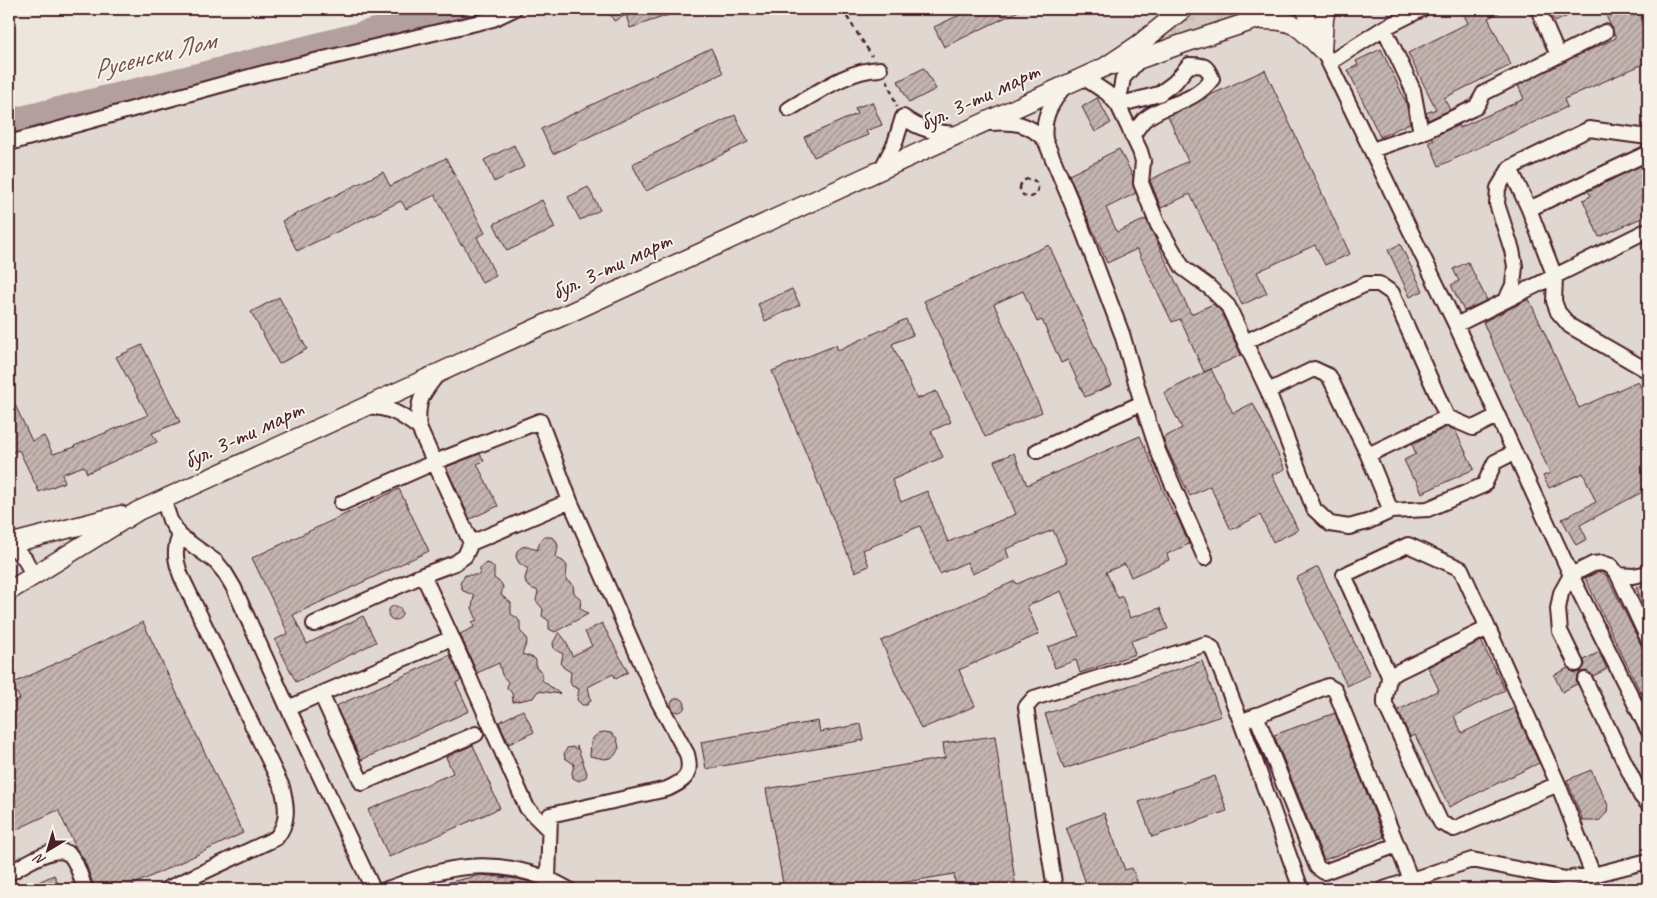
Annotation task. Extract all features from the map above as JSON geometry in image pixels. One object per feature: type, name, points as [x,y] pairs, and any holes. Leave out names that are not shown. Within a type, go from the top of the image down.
[{"type":"main road","name":"бул. 3-ти март","points":[[9,591],[138,511],[163,499],[1105,67],[1138,45],[1183,9]]},
{"type":"main road","name":"бул. 3-ти март","points":[[1105,67],[1140,60],[1282,9]]},
{"type":"main road","points":[[1325,56],[1324,18],[1326,9]]},
{"type":"main road","points":[[1255,20],[1288,21],[1303,31],[1325,56]]},
{"type":"main road","name":"бул. 3-ти март","points":[[9,543],[138,511]]},
{"type":"street","points":[[9,143],[264,73],[493,19],[514,9]]},
{"type":"street","points":[[1303,9],[1456,325],[1571,576],[1648,730]]},
{"type":"street","points":[[1325,56],[1422,9]]},
{"type":"street","points":[[1538,9],[1558,55]]},
{"type":"street","points":[[1384,28],[1413,90],[1421,133]]},
{"type":"street","points":[[1372,150],[1421,133],[1476,107],[1484,93],[1605,32]]},
{"type":"street","points":[[1118,105],[1123,78],[1140,60]]},
{"type":"street","points":[[1118,105],[1159,94],[1175,82],[1189,65],[1202,65],[1209,70],[1212,79],[1206,87],[1193,97],[1153,114],[1143,121],[1132,136]]},
{"type":"street","points":[[789,109],[848,76],[866,70],[880,69]]},
{"type":"street","points":[[1083,77],[1107,93],[1118,105],[1140,151],[1143,161],[1141,183],[1158,225],[1183,268],[1214,292],[1228,306],[1268,391],[1314,509],[1330,524],[1349,527],[1367,522],[1391,511],[1428,509],[1484,485],[1495,462],[1513,452]]},
{"type":"street","points":[[1064,86],[1045,120],[1046,140],[1122,334],[1158,451],[1205,558]]},
{"type":"street","points":[[881,170],[895,143],[904,117],[926,130],[941,134],[958,134]]},
{"type":"street","points":[[979,125],[1005,122],[1025,125],[1036,131],[1046,140]]},
{"type":"street","points":[[1506,300],[1514,286],[1515,266],[1512,250],[1497,204],[1498,188],[1510,168],[1589,129],[1648,137]]},
{"type":"street","points":[[1529,209],[1648,153]]},
{"type":"street","points":[[1510,168],[1529,209],[1555,276],[1554,301],[1558,312],[1570,326],[1648,371]]},
{"type":"street","points":[[1456,325],[1648,230]]},
{"type":"street","points":[[1245,342],[1366,284],[1379,284],[1392,293],[1447,417],[1473,428],[1497,416]]},
{"type":"street","points":[[1268,391],[1314,369],[1329,376],[1368,455],[1391,511]]},
{"type":"street","points":[[440,372],[424,390],[420,400],[417,414],[419,428],[471,543]]},
{"type":"street","points":[[1037,452],[1142,403]]},
{"type":"street","points":[[366,406],[385,407],[419,428]]},
{"type":"street","points":[[1368,455],[1447,417]]},
{"type":"street","points":[[342,503],[435,462],[540,421],[570,501],[658,701],[689,761],[684,781],[667,789],[550,815],[548,880]]},
{"type":"street","points":[[163,499],[170,520],[180,536],[216,562],[226,573],[373,889]]},
{"type":"street","points":[[314,624],[455,562],[465,556],[471,543],[570,501]]},
{"type":"street","points":[[167,889],[276,838],[284,827],[286,812],[282,787],[181,576],[175,553],[180,536]]},
{"type":"street","points":[[9,543],[25,559],[33,576]]},
{"type":"street","points":[[1558,784],[1454,829],[1441,823],[1385,704],[1384,694],[1389,683],[1389,676],[1344,575],[1408,545],[1461,569],[1558,784],[1593,875]]},
{"type":"street","points":[[1576,664],[1560,631],[1558,609],[1561,593],[1571,576],[1593,564],[1602,563],[1611,566],[1618,575],[1648,639]]},
{"type":"street","points":[[1618,575],[1633,576],[1648,573]]},
{"type":"street","points":[[423,575],[527,808],[549,830]]},
{"type":"street","points":[[1389,676],[1488,628]]},
{"type":"street","points":[[288,708],[452,638]]},
{"type":"street","points":[[1055,889],[1026,706],[1034,698],[1206,644],[1212,648],[1301,889]]},
{"type":"street","points":[[1585,680],[1641,796],[1648,804]]},
{"type":"street","points":[[1240,722],[1328,686],[1335,690],[1411,880]]},
{"type":"street","points":[[321,694],[362,783],[476,734]]},
{"type":"street","points":[[1256,716],[1317,868],[1324,872],[1397,845]]},
{"type":"street","points":[[9,873],[50,852],[63,852],[71,857],[86,889]]},
{"type":"street","points":[[1384,889],[1472,860],[1566,879],[1593,875],[1648,861]]},
{"type":"street","points":[[387,889],[436,873],[468,867],[516,869],[568,889]]},
{"type":"path","points":[[1033,180],[1037,185],[1037,192],[1030,197],[1024,196],[1020,188],[1021,183],[1033,180]]},
{"type":"shaded area","points":[[492,9],[1648,9],[1648,889],[9,889],[9,132],[250,74],[369,39]]},
{"type":"green space","points":[[1195,9],[1255,9],[1159,44],[1157,40]]},
{"type":"building","points":[[607,9],[639,9],[614,21]]},
{"type":"building","points":[[645,9],[681,9],[681,11],[630,28],[626,15]]},
{"type":"building","points":[[972,9],[1023,9],[944,47],[934,27]]},
{"type":"building","points":[[1461,9],[1506,9],[1488,18],[1511,65],[1444,98],[1450,110],[1428,120],[1426,113],[1436,109],[1408,53],[1468,23]]},
{"type":"building","points":[[1548,9],[1582,9],[1555,22]]},
{"type":"building","points":[[1603,9],[1648,9],[1648,62],[1564,99],[1567,107],[1439,166],[1429,142],[1434,140],[1432,137],[1458,125],[1459,128],[1524,99],[1518,85],[1616,38]]},
{"type":"building","points":[[711,48],[723,73],[553,154],[541,129]]},
{"type":"building","points":[[1381,49],[1406,102],[1410,123],[1380,137],[1348,70],[1358,65],[1356,61]]},
{"type":"building","points":[[924,68],[936,89],[909,103],[898,81]]},
{"type":"building","points":[[1265,70],[1350,254],[1325,265],[1315,245],[1257,272],[1267,293],[1242,305],[1190,194],[1161,208],[1150,180],[1188,161],[1168,116]]},
{"type":"building","points":[[1097,98],[1111,123],[1095,132],[1082,107]]},
{"type":"building","points":[[872,102],[882,125],[866,131],[868,135],[814,157],[804,137],[857,114],[855,108]]},
{"type":"building","points":[[735,115],[748,142],[646,191],[632,164]]},
{"type":"building","points":[[514,145],[524,167],[494,182],[484,160]]},
{"type":"building","points":[[1119,149],[1133,176],[1133,186],[1136,193],[1106,208],[1117,232],[1146,219],[1191,314],[1213,304],[1221,311],[1241,355],[1204,372],[1180,319],[1172,322],[1137,249],[1107,263],[1069,175]]},
{"type":"building","points":[[446,158],[485,233],[477,237],[496,276],[482,283],[463,244],[461,245],[435,195],[406,209],[401,201],[297,251],[282,221],[383,172],[390,186]]},
{"type":"building","points":[[1642,165],[1645,172],[1648,171],[1648,215],[1599,237],[1583,200],[1591,196],[1588,191]]},
{"type":"building","points":[[588,187],[600,210],[580,220],[568,197]]},
{"type":"building","points":[[542,200],[555,228],[507,251],[494,224]]},
{"type":"building","points":[[1400,244],[1423,291],[1410,297],[1388,250]]},
{"type":"building","points":[[1049,245],[1112,385],[1085,397],[1068,360],[1061,363],[1042,320],[1037,322],[1023,291],[994,304],[1042,412],[985,437],[924,301]]},
{"type":"building","points":[[1468,262],[1487,300],[1464,311],[1451,285],[1459,281],[1453,269]]},
{"type":"building","points":[[792,289],[800,305],[765,321],[758,304]]},
{"type":"building","points":[[279,297],[307,349],[279,364],[251,312]]},
{"type":"building","points":[[1529,299],[1579,408],[1638,381],[1645,397],[1648,395],[1648,489],[1580,525],[1587,539],[1576,545],[1562,519],[1596,502],[1583,473],[1549,488],[1543,476],[1550,473],[1483,322]]},
{"type":"building","points":[[906,319],[913,335],[892,344],[917,399],[936,391],[951,422],[931,431],[943,457],[892,480],[901,502],[927,491],[948,542],[1016,514],[994,461],[1014,453],[1027,485],[1140,436],[1174,515],[1176,514],[1189,544],[1167,554],[1169,560],[1131,577],[1125,564],[1106,572],[1118,598],[1122,596],[1130,618],[1160,608],[1168,629],[1131,641],[1135,654],[1080,673],[1076,660],[1055,668],[1048,647],[1079,636],[1061,591],[1027,606],[1039,634],[959,670],[975,706],[921,729],[881,641],[1015,581],[1017,584],[1067,562],[1053,530],[1006,549],[1009,558],[972,574],[967,562],[940,574],[920,526],[863,550],[869,566],[855,572],[772,371],[836,345],[838,350]]},
{"type":"building","points":[[142,345],[180,422],[152,433],[157,442],[87,473],[84,466],[62,474],[65,482],[39,492],[19,450],[9,454],[9,392],[32,441],[44,436],[53,454],[75,447],[148,415],[116,357]]},
{"type":"building","points":[[1211,369],[1233,413],[1253,403],[1285,469],[1272,475],[1298,530],[1273,542],[1260,515],[1231,530],[1210,486],[1190,496],[1166,447],[1163,438],[1182,428],[1164,393]]},
{"type":"building","points":[[1447,427],[1455,430],[1474,469],[1422,493],[1404,460],[1416,454],[1412,444]]},
{"type":"building","points":[[480,454],[484,461],[477,464],[498,506],[470,519],[446,467]]},
{"type":"building","points":[[399,489],[429,551],[293,615],[307,644],[363,616],[376,642],[296,682],[275,640],[288,633],[252,558]]},
{"type":"building","points":[[544,537],[551,537],[556,540],[558,546],[556,558],[563,561],[567,566],[566,580],[573,585],[574,593],[581,599],[580,608],[588,614],[555,632],[549,629],[549,621],[542,616],[543,609],[536,601],[538,591],[526,584],[525,578],[528,569],[519,563],[516,557],[517,551],[522,547],[528,546],[537,550]]},
{"type":"building","points":[[486,563],[494,567],[494,578],[503,587],[501,595],[511,603],[511,614],[520,622],[520,631],[526,637],[527,642],[522,654],[536,660],[536,668],[542,672],[542,680],[560,694],[538,691],[533,698],[513,702],[512,693],[507,688],[508,682],[502,675],[499,663],[477,673],[460,634],[474,627],[472,622],[477,620],[472,608],[474,595],[463,591],[460,583],[465,575],[479,575],[480,568]]},
{"type":"building","points":[[1318,567],[1370,675],[1347,686],[1296,578]]},
{"type":"building","points":[[1601,572],[1607,576],[1648,659],[1648,708],[1585,578]]},
{"type":"building","points":[[1648,583],[1648,615],[1636,588]]},
{"type":"building","points":[[392,606],[398,606],[402,613],[398,620],[392,620],[388,616],[388,610]]},
{"type":"building","points":[[143,622],[243,833],[124,889],[95,889],[84,859],[77,850],[58,810],[9,833],[9,704],[20,699],[12,684]]},
{"type":"building","points":[[602,623],[628,672],[616,679],[613,674],[588,687],[591,700],[587,705],[582,705],[577,700],[579,689],[572,686],[570,682],[571,672],[561,664],[563,654],[554,649],[553,643],[559,632],[566,641],[572,656],[592,646],[585,632]]},
{"type":"building","points":[[1481,641],[1505,690],[1454,716],[1462,733],[1514,708],[1539,763],[1449,807],[1415,735],[1410,737],[1398,710],[1439,690],[1428,667]]},
{"type":"building","points":[[1599,652],[1607,669],[1593,676],[1586,671],[1581,672],[1576,679],[1577,684],[1562,692],[1554,675],[1568,668],[1575,673],[1580,672],[1585,665],[1584,660]]},
{"type":"building","points":[[450,655],[461,680],[456,683],[469,711],[361,760],[336,706]]},
{"type":"building","points":[[1202,661],[1221,716],[1064,769],[1045,714]]},
{"type":"building","points":[[675,698],[681,698],[685,705],[681,712],[675,712],[671,708],[671,702]]},
{"type":"building","points":[[523,710],[534,732],[509,744],[499,722]]},
{"type":"building","points":[[1335,713],[1384,837],[1324,860],[1274,735]]},
{"type":"building","points":[[818,721],[820,732],[861,724],[864,740],[706,769],[701,742]]},
{"type":"building","points":[[599,733],[611,733],[617,738],[619,748],[615,755],[604,759],[590,756],[591,742]]},
{"type":"building","points":[[995,736],[1016,889],[956,889],[954,874],[864,889],[784,889],[766,789],[945,758],[943,743]]},
{"type":"building","points":[[473,745],[500,808],[389,857],[368,810],[453,773],[446,757]]},
{"type":"building","points":[[577,746],[587,773],[586,777],[579,781],[573,778],[574,764],[565,758],[564,754],[567,748],[577,749]]},
{"type":"building","points":[[1591,770],[1608,805],[1607,812],[1600,820],[1583,821],[1567,780]]},
{"type":"building","points":[[1215,776],[1227,811],[1152,837],[1139,802]]},
{"type":"building","points":[[1104,813],[1125,870],[1132,868],[1140,889],[1088,889],[1066,827]]},
{"type":"building","points":[[54,875],[61,889],[23,889]]},
{"type":"building","points":[[481,875],[518,879],[533,883],[536,889],[437,889],[437,885]]},
{"type":"waterway","name":"Русенски Лом","points":[[9,121],[459,9]]}]
